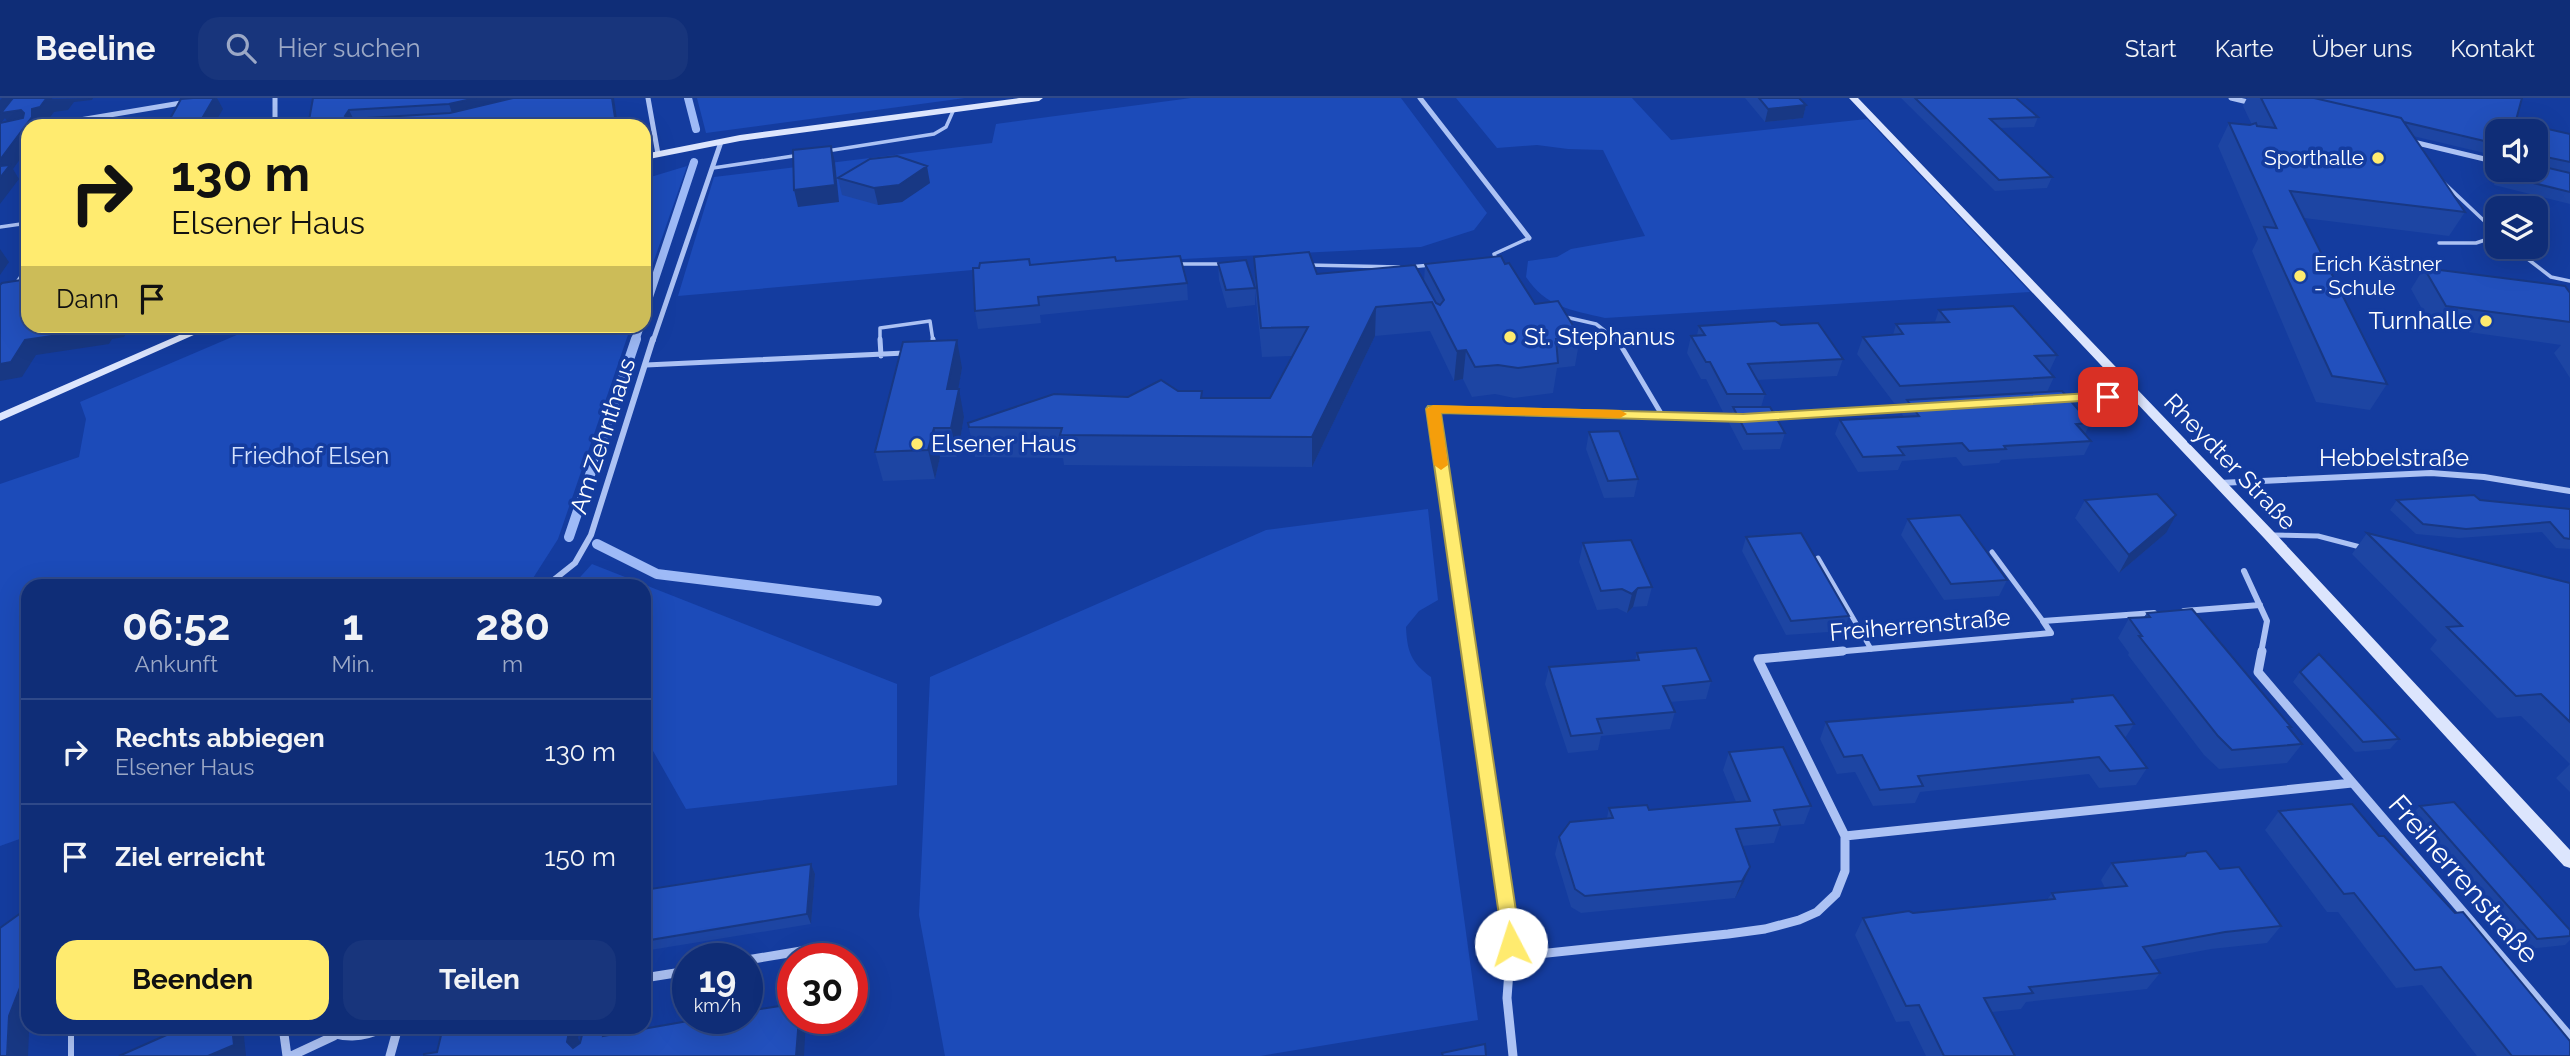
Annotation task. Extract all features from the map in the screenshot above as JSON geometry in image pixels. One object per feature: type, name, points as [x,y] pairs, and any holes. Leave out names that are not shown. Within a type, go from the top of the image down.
[{"type":"main road","points":[[651,156],[721,142],[1039,98]]},
{"type":"main road","name":"Rheydter Straße","points":[[1853,98],[2269,535],[2570,861]]},
{"type":"main road","points":[[0,417],[192,333]]},
{"type":"street","points":[[275,98],[275,119]]},
{"type":"street","points":[[648,98],[658,154]]},
{"type":"street","points":[[1420,98],[1529,238]]},
{"type":"street","points":[[2231,98],[2257,104]]},
{"type":"street","points":[[85,119],[196,100]]},
{"type":"street","points":[[2396,138],[2485,159]]},
{"type":"street","name":"Am Zehnthaus","points":[[555,579],[580,556],[592,535],[626,418],[721,142]]},
{"type":"street","points":[[2046,400],[2135,395]]},
{"type":"street","points":[[1761,417],[1924,407]]},
{"type":"street","points":[[1513,1056],[1507,1005],[1509,916],[1465,637],[1433,409],[1743,418]]},
{"type":"street","name":"Hebbelstraße","points":[[2218,483],[2431,473],[2484,477],[2570,491]]},
{"type":"street","name":"Freiherrenstraße","points":[[2244,571],[2267,621],[2258,673],[2570,1037]]},
{"type":"street","points":[[2178,611],[2260,605]]},
{"type":"street","name":"Freiherrenstraße","points":[[1509,957],[1765,929],[1817,912],[1836,894],[1845,871],[1845,836],[1758,659],[2051,633],[2043,621],[2165,612]]},
{"type":"street","points":[[1845,836],[2352,783]]},
{"type":"street","points":[[651,977],[672,974]]},
{"type":"street","points":[[284,1034],[289,1056],[334,1036]]},
{"type":"street","points":[[331,1034],[355,1038],[366,1034]]},
{"type":"street","points":[[390,1056],[396,1034]]},
{"type":"lane","points":[[820,152],[930,136],[946,127],[954,109]]},
{"type":"lane","points":[[713,168],[808,153]]},
{"type":"lane","points":[[2437,176],[2485,222]]},
{"type":"lane","points":[[0,227],[21,224]]},
{"type":"lane","points":[[1502,270],[1494,254],[1529,238]]},
{"type":"lane","points":[[2439,243],[2468,245],[2485,242]]},
{"type":"lane","points":[[2528,259],[2551,277],[2570,281]]},
{"type":"lane","points":[[1484,262],[1497,261]]},
{"type":"lane","points":[[1165,265],[1224,264]]},
{"type":"lane","points":[[1308,265],[1444,265]]},
{"type":"lane","points":[[1405,267],[1410,278]]},
{"type":"lane","points":[[8,295],[21,276]]},
{"type":"lane","points":[[1560,315],[1596,324],[1616,337],[1662,415]]},
{"type":"lane","points":[[881,356],[880,328],[930,321],[934,349]]},
{"type":"lane","points":[[646,365],[881,356],[907,352]]},
{"type":"lane","points":[[2269,535],[2318,536],[2371,550]]},
{"type":"lane","points":[[1992,552],[2043,621]]},
{"type":"lane","points":[[1818,558],[1871,649]]},
{"type":"lane","points":[[71,1034],[71,1056]]},
{"type":"green space","points":[[697,98],[965,98],[706,133]]},
{"type":"green space","points":[[1191,98],[1401,98],[1487,213],[1474,230],[1421,247],[984,269],[678,296],[714,177],[992,143],[996,124]]},
{"type":"green space","points":[[1456,98],[1632,98],[1671,140],[1867,119],[2030,292],[1605,318],[1560,306],[1542,295],[1526,277],[1528,261],[1557,257],[1571,249],[1645,236],[1603,150],[1537,145],[1497,148]]},
{"type":"green space","points":[[687,166],[651,269],[651,177]]},
{"type":"green space","name":"Friedhof Elsen","points":[[242,333],[629,333],[558,539],[532,579],[21,579],[21,838],[0,846],[0,484],[79,457],[86,419],[80,402]]},
{"type":"green space","points":[[1428,509],[1438,600],[1419,611],[1406,627],[1409,650],[1419,667],[1431,677],[1478,1020],[1260,1056],[945,1056],[919,915],[930,677],[1266,530]]},
{"type":"green space","points":[[592,564],[630,579],[578,579]]},
{"type":"green space","points":[[651,587],[897,684],[897,785],[686,809],[651,747]]},
{"type":"building","points":[[13,98],[52,98],[46,99],[40,107],[32,109],[31,119],[21,119],[21,132],[0,160],[0,123],[23,118],[24,113],[21,110],[1,113]]},
{"type":"building","points":[[214,98],[202,119],[170,119],[181,99]]},
{"type":"building","points":[[313,98],[476,98],[449,104],[349,110],[345,116],[350,119],[309,119]]},
{"type":"building","points":[[513,98],[612,98],[615,119],[350,119],[450,113]]},
{"type":"building","points":[[1759,98],[1799,98],[1806,105],[1768,109]]},
{"type":"building","points":[[1915,98],[2016,98],[2038,117],[1990,119],[2052,177],[1999,180]]},
{"type":"building","points":[[2261,98],[2314,98],[2401,118],[2465,212],[2290,191],[2387,384],[2332,376],[2264,227],[2277,228],[2229,123],[2256,123],[2257,126],[2276,128]]},
{"type":"building","points":[[2314,98],[2522,98],[2516,119],[2485,119],[2485,141],[2404,122],[2401,118]]},
{"type":"building","points":[[2548,129],[2570,134],[2570,162],[2548,157]]},
{"type":"building","points":[[831,146],[835,185],[794,190],[793,150]]},
{"type":"building","points":[[897,156],[927,166],[899,185],[874,188],[838,178],[870,159]]},
{"type":"building","points":[[10,165],[0,178],[0,166]]},
{"type":"building","points":[[2548,168],[2570,173],[2570,192],[2529,182],[2548,182]]},
{"type":"building","points":[[1309,252],[1317,274],[1415,265],[1436,303],[1440,305],[1444,300],[1425,264],[1501,256],[1505,264],[1509,263],[1535,304],[1558,301],[1580,337],[1556,339],[1558,363],[1518,368],[1498,365],[1475,367],[1466,350],[1457,351],[1432,302],[1376,307],[1312,437],[1060,435],[1062,428],[969,427],[968,423],[1054,394],[1128,397],[1161,380],[1178,391],[1202,391],[1201,398],[1270,398],[1308,327],[1261,328],[1254,257]]},
{"type":"building","points":[[1180,256],[1187,283],[1038,297],[1039,305],[975,311],[973,268],[979,268],[980,263],[1029,259],[1030,265],[1115,257],[1116,261]]},
{"type":"building","points":[[1246,260],[1255,288],[1226,290],[1218,263]]},
{"type":"building","points":[[2424,268],[2565,286],[2570,293],[2570,322],[2446,306]]},
{"type":"building","points":[[21,280],[21,333],[72,333],[25,340],[11,362],[0,364],[2,283]]},
{"type":"building","points":[[2013,306],[2057,355],[2035,356],[2054,377],[1900,386],[1863,337],[1903,334],[1896,324],[1949,322],[1939,310]]},
{"type":"building","points":[[1775,321],[1781,325],[1818,323],[1843,359],[1748,364],[1765,394],[1727,394],[1710,362],[1706,362],[1691,336],[1705,335],[1699,326]]},
{"type":"building","points":[[957,340],[947,389],[959,389],[951,428],[934,428],[928,450],[875,452],[903,342]]},
{"type":"building","points":[[2062,391],[2090,423],[2076,424],[2091,441],[2004,446],[2006,449],[1969,451],[1962,443],[1898,447],[1904,455],[1863,457],[1840,420],[1919,416],[1907,400]]},
{"type":"building","points":[[1733,407],[1770,407],[1785,433],[1747,434]]},
{"type":"building","points":[[1619,431],[1638,479],[1608,481],[1589,432]]},
{"type":"building","points":[[2157,494],[2176,515],[2129,555],[2085,500]]},
{"type":"building","points":[[2474,495],[2480,500],[2570,509],[2570,539],[2564,538],[2550,522],[2466,529],[2423,524],[2397,500]]},
{"type":"building","points":[[1960,515],[2007,580],[1951,584],[1908,519]]},
{"type":"building","points":[[1801,533],[1849,616],[1791,621],[1746,537]]},
{"type":"building","points":[[2367,533],[2570,583],[2570,722],[2541,694],[2516,696],[2447,627],[2462,626]]},
{"type":"building","points":[[1631,540],[1652,587],[1638,588],[1632,594],[1622,589],[1601,591],[1583,543]]},
{"type":"building","points":[[2192,609],[2291,727],[2288,727],[2302,744],[2232,750],[2139,636],[2142,636],[2129,618],[2150,617],[2147,613]]},
{"type":"building","points":[[1696,648],[1711,681],[1663,686],[1675,712],[1597,719],[1602,733],[1571,736],[1549,667],[1639,660],[1637,653]]},
{"type":"building","points":[[2319,654],[2399,739],[2363,742],[2300,672]]},
{"type":"building","points":[[2113,695],[2134,724],[2116,726],[2147,768],[2110,771],[2099,757],[1918,776],[1923,786],[1880,790],[1862,755],[1844,757],[1826,722],[2073,702],[2072,699]]},
{"type":"building","points":[[1783,747],[1811,806],[1774,810],[1780,825],[1736,829],[1750,867],[1742,881],[1585,896],[1575,889],[1559,837],[1570,822],[1613,818],[1609,808],[1647,805],[1649,810],[1750,801],[1729,752]]},
{"type":"building","points":[[2454,802],[2570,930],[2570,936],[2537,939],[2420,806]]},
{"type":"building","points":[[2352,804],[2379,836],[2384,836],[2455,913],[2463,912],[2570,1041],[2570,1056],[2512,1056],[2441,967],[2415,970],[2354,893],[2344,894],[2279,811]]},
{"type":"building","points":[[2206,851],[2220,869],[2239,867],[2281,926],[2225,932],[2143,947],[2160,973],[2029,987],[2033,993],[1984,998],[2015,1056],[1944,1056],[1919,1005],[1906,1006],[1863,918],[1909,911],[1913,913],[2055,899],[2052,893],[2127,886],[2112,863],[2185,856],[2187,853]]},
{"type":"building","points":[[811,864],[807,914],[651,940],[651,889]]},
{"type":"building","points":[[21,913],[21,985],[9,1016],[7,1056],[0,1056],[0,928]]},
{"type":"building","points":[[777,1006],[777,1034],[798,1034],[796,1056],[424,1056],[437,1052],[441,1034],[569,1034],[567,1042],[573,1048],[580,1043],[582,1034],[651,1034],[651,1028],[672,1024],[672,1034],[763,1034],[763,1009]]},
{"type":"building","points":[[169,1034],[233,1034],[234,1045],[208,1056],[119,1056]]},
{"type":"building","points":[[1485,1044],[1486,1056],[1443,1056],[1442,1053]]},
{"type":"waterway","points":[[688,98],[696,129]]},
{"type":"waterway","points":[[651,291],[694,162]]},
{"type":"waterway","points":[[635,341],[638,333]]},
{"type":"waterway","points":[[569,537],[636,339]]},
{"type":"waterway","points":[[597,544],[657,574],[877,601]]},
{"type":"slow traffic","points":[[1441,465],[1433,409],[1620,414]]},
{"type":"place","name":"Sporthalle","points":[[2378,158]]},
{"type":"place","name":"Erich Kästner - Schule","points":[[2300,276]]},
{"type":"place","name":"Turnhalle","points":[[2486,321]]},
{"type":"place","name":"St. Stephanus","points":[[1510,337]]},
{"type":"place","name":"Elsener Haus","points":[[917,444]]},
{"type":"route","points":[[1511,944],[1433,409],[1743,418],[2108,397]]}]
